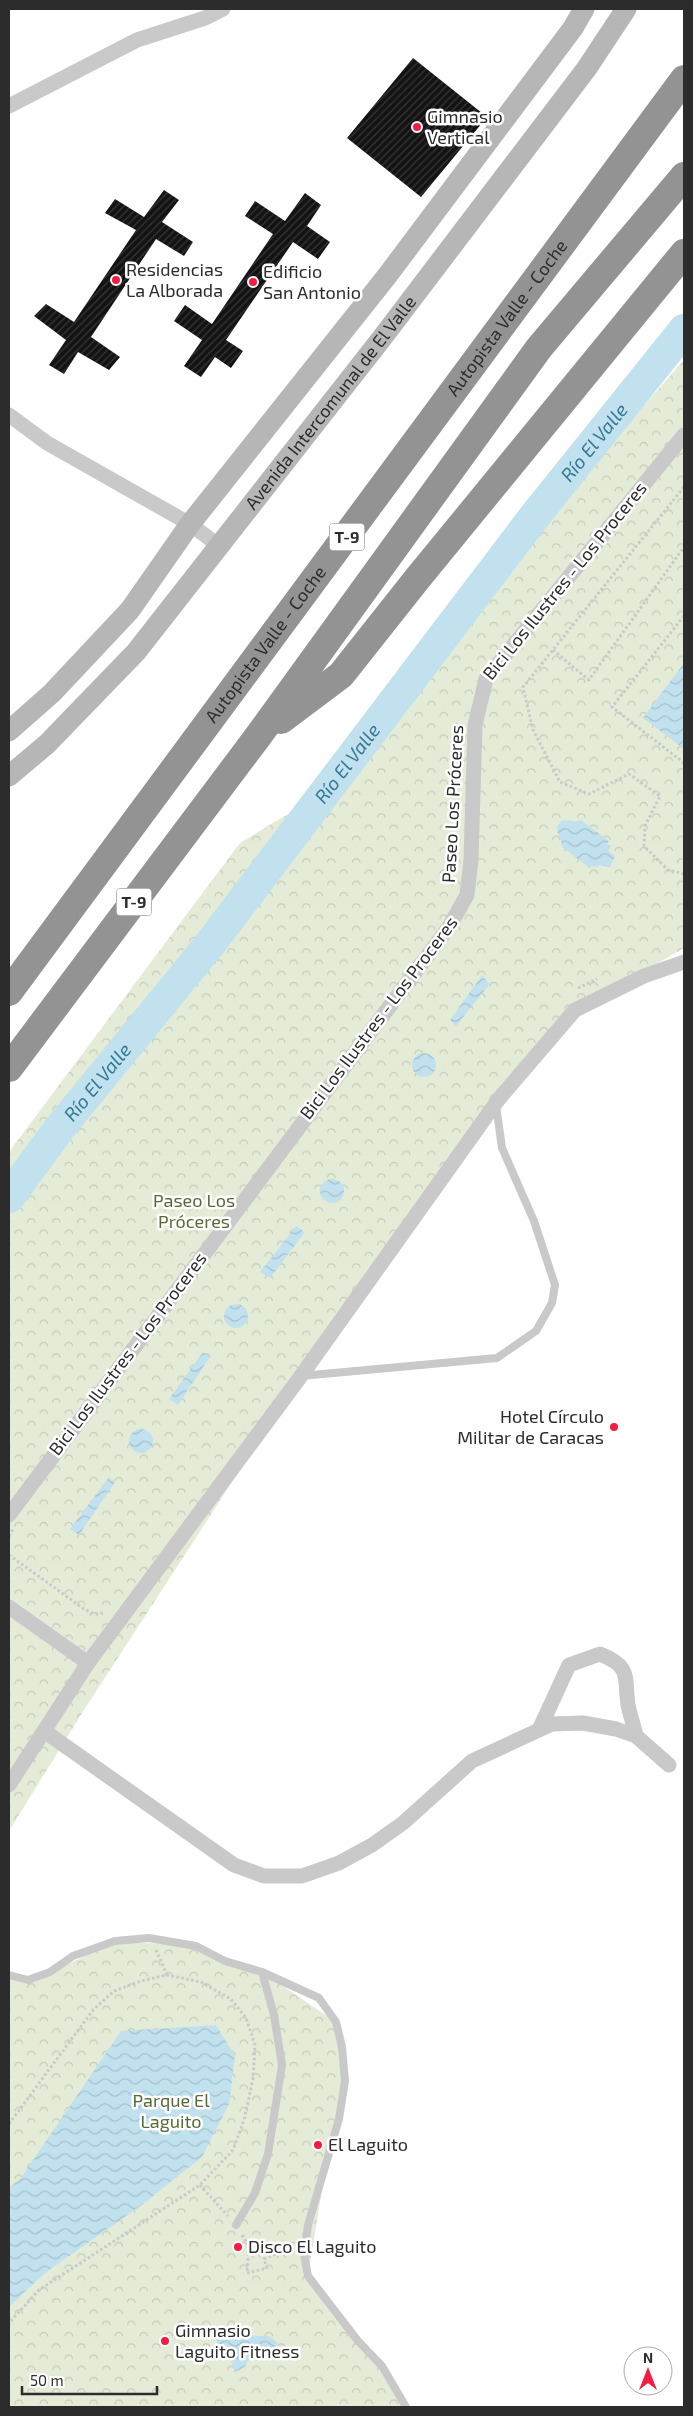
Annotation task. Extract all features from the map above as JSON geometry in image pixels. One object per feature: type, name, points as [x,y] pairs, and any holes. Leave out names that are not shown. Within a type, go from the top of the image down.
[{"type":"highway","name":"Autopista Valle - Coche","points":[[9,992],[684,80]]},
{"type":"highway","name":"T-9","points":[[9,1068],[259,735],[539,348],[684,176]]},
{"type":"highway","points":[[259,735],[341,675],[417,579],[684,254]]},
{"type":"main road","name":"Avenida Intercomunal de El Valle","points":[[9,731],[52,693],[130,610],[190,524],[387,276],[573,28],[584,9]]},
{"type":"main road","name":"Avenida Intercomunal de El Valle","points":[[9,776],[47,744],[136,652],[218,545],[243,518],[382,338],[587,68],[626,9]]},
{"type":"street","points":[[9,106],[137,40],[205,18],[223,9]]},
{"type":"street","points":[[9,415],[47,443],[190,524],[218,545]]},
{"type":"street","name":"Paseo Los Próceres","points":[[14,1518],[449,927],[467,895],[471,860],[475,725],[486,679],[684,435]]},
{"type":"street","points":[[9,1785],[88,1663],[301,1376],[496,1103],[575,1010],[644,976],[684,962]]},
{"type":"street","points":[[9,1607],[88,1663]]},
{"type":"street","points":[[538,1730],[569,1665],[600,1654],[617,1661],[625,1670],[628,1706],[636,1736]]},
{"type":"street","points":[[44,1731],[234,1865],[264,1876],[302,1876],[339,1863],[372,1845],[404,1822],[472,1761],[552,1724],[582,1723],[616,1729],[636,1736],[669,1765]]},
{"type":"lane","points":[[301,1376],[497,1358],[536,1331],[552,1303],[555,1285],[534,1221],[502,1148],[496,1103]]},
{"type":"lane","points":[[9,1975],[28,1980],[50,1972],[73,1956],[115,1941],[149,1938],[196,1946],[225,1961],[262,1972],[319,1998],[336,2022],[342,2047],[345,2081],[340,2119],[308,2225],[304,2254],[308,2276],[358,2341],[382,2366],[406,2407]]},
{"type":"lane","points":[[236,2225],[254,2193],[268,2154],[282,2065],[274,2015],[262,1972]]},
{"type":"path","points":[[684,488],[523,687],[533,730],[560,782],[589,794],[629,774],[660,796],[645,826],[644,846],[668,870],[684,874]]},
{"type":"path","points":[[553,650],[589,680],[684,547]]},
{"type":"path","points":[[684,616],[612,707],[684,764]]},
{"type":"path","points":[[9,1536],[14,1518]]},
{"type":"path","points":[[149,1938],[167,1975]]},
{"type":"path","points":[[9,2124],[93,2010],[114,1991],[141,1981],[167,1975],[201,1982],[231,1999],[246,2018],[254,2045],[253,2078],[244,2120],[233,2150],[200,2185],[39,2290],[9,2323]]},
{"type":"path","points":[[247,2272],[267,2268],[264,2259],[283,2251]]},
{"type":"green space","name":"Paseo Los Próceres","points":[[684,360],[684,948],[590,1003],[495,1103],[301,1376],[82,1713],[9,1831],[9,1152],[240,843],[356,773],[601,454]]},
{"type":"green space","name":"Parque El Laguito","points":[[115,1941],[196,1946],[262,1972],[336,2022],[345,2081],[326,2165],[308,2276],[398,2391],[406,2407],[9,2407],[9,1975],[20,1977],[33,1976],[47,1972],[62,1967]]},
{"type":"water","points":[[684,663],[684,749],[643,718]]},
{"type":"water","points":[[581,820],[609,841],[607,844],[611,846],[608,851],[615,856],[610,867],[599,865],[598,867],[592,866],[590,868],[562,847],[557,827],[561,821],[575,822]]},
{"type":"water","points":[[482,975],[490,984],[456,1026],[450,1020]]},
{"type":"water","points":[[424,1053],[433,1056],[436,1065],[433,1074],[424,1077],[415,1074],[412,1065],[415,1056]]},
{"type":"water","points":[[327,1179],[337,1179],[344,1186],[344,1196],[337,1203],[327,1203],[320,1196],[320,1186]]},
{"type":"water","points":[[296,1226],[305,1232],[270,1278],[260,1272]]},
{"type":"water","points":[[236,1304],[241,1305],[247,1311],[247,1321],[241,1327],[236,1328],[231,1327],[225,1321],[224,1316],[225,1311],[231,1305]]},
{"type":"water","points":[[203,1352],[210,1357],[178,1405],[169,1399]]},
{"type":"water","points":[[141,1429],[150,1432],[153,1441],[150,1450],[141,1453],[132,1450],[129,1441],[132,1432]]},
{"type":"water","points":[[109,1477],[115,1482],[79,1535],[70,1529]]},
{"type":"water","points":[[216,2025],[235,2056],[229,2104],[202,2157],[143,2204],[45,2273],[9,2307],[9,2187],[20,2179],[121,2031]]},
{"type":"water","points":[[220,2335],[269,2336],[278,2343],[269,2350],[256,2354],[248,2361],[245,2367],[235,2372],[228,2353],[220,2353],[216,2340]]},
{"type":"building","name":"Gimnasio Vertical","points":[[413,58],[487,117],[421,197],[347,138]]},
{"type":"building","name":"Residencias La Alborada","points":[[164,190],[179,200],[162,222],[193,242],[184,256],[156,239],[91,337],[120,357],[109,370],[78,352],[64,374],[49,365],[66,340],[34,316],[46,304],[74,322],[136,230],[105,213],[115,199],[144,217]]},
{"type":"building","name":"Edificio San Antonio","points":[[305,193],[321,205],[307,226],[330,242],[318,259],[293,242],[226,340],[243,351],[231,368],[215,357],[201,377],[184,366],[202,340],[174,321],[185,305],[212,324],[273,234],[245,216],[255,201],[285,221]]},
{"type":"waterway","name":"Río El Valle","points":[[9,1197],[59,1129],[210,944],[534,517],[684,330]]},
{"type":"place","name":"Gimnasio Vertical","points":[[417,127]]},
{"type":"place","name":"Residencias La Alborada","points":[[116,280]]},
{"type":"place","name":"Edificio San Antonio","points":[[253,282]]},
{"type":"place","name":"Hotel Círculo Militar de Caracas","points":[[614,1427]]},
{"type":"place","name":"El Laguito","points":[[318,2145]]},
{"type":"place","name":"Disco El Laguito","points":[[238,2247]]},
{"type":"place","name":"Gimnasio Laguito Fitness","points":[[165,2341]]}]
